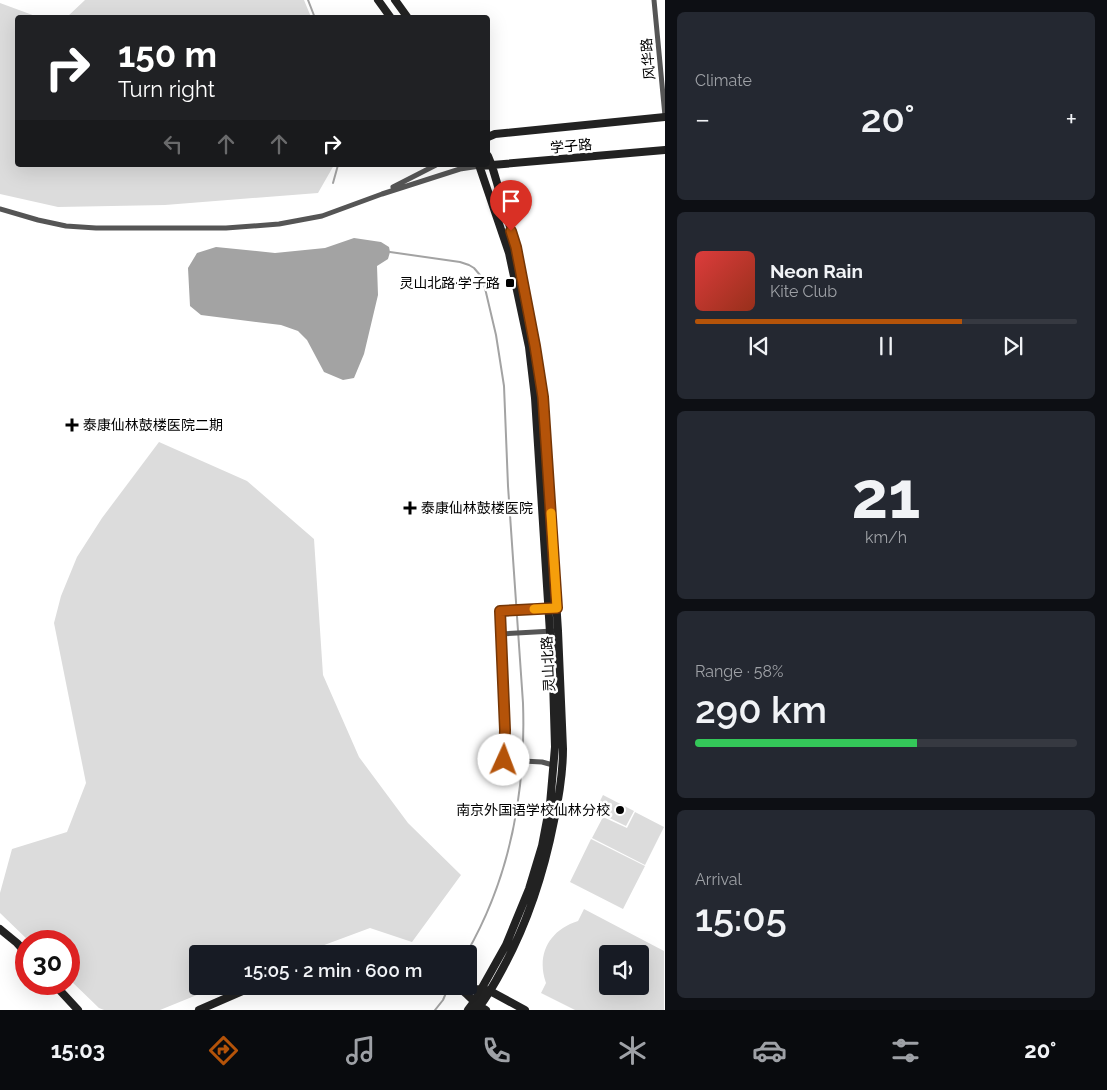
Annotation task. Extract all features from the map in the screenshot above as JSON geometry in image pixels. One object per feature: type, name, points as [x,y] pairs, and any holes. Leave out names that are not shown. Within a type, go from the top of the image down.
[{"type":"main road","points":[[378,0],[389,15]]},
{"type":"main road","points":[[395,0],[406,15]]},
{"type":"main road","name":"学子路","points":[[490,135],[664,116]]},
{"type":"main road","name":"学子路","points":[[492,166],[664,150]]},
{"type":"main road","name":"灵山北路","points":[[468,1010],[479,1007],[490,991],[513,949],[537,888],[549,847],[557,807],[564,749],[554,631],[543,397],[516,247],[490,161]]},
{"type":"main road","name":"灵山北路","points":[[479,167],[509,253],[529,347],[553,608]]},
{"type":"main road","name":"灵山北路","points":[[479,1007],[481,990],[506,945],[529,889],[542,846],[547,821],[555,747],[554,631]]},
{"type":"main road","points":[[0,929],[15,941]]},
{"type":"main road","points":[[477,990],[490,991],[525,1010]]},
{"type":"main road","points":[[64,995],[78,1010]]},
{"type":"main road","points":[[199,1010],[233,995]]},
{"type":"main road","points":[[466,995],[479,1007]]},
{"type":"street","name":"风华路","points":[[654,0],[664,116]]},
{"type":"street","points":[[382,194],[432,167]]},
{"type":"street","points":[[0,210],[66,226],[96,228],[226,228],[279,224],[322,216],[382,194],[460,169],[473,167]]},
{"type":"street","points":[[553,608],[500,611],[505,730],[504,760],[542,762],[553,765]]},
{"type":"street","points":[[501,634],[554,631]]},
{"type":"shaded area","points":[[85,0],[304,0],[310,15],[69,15]]},
{"type":"shaded area","points":[[0,3],[33,15],[15,15],[15,167],[333,167],[318,193],[165,205],[58,207],[0,194]]},
{"type":"shaded area","points":[[354,238],[381,242],[389,247],[390,252],[388,259],[377,266],[378,295],[364,354],[354,378],[343,380],[324,372],[307,340],[298,331],[281,325],[201,315],[190,306],[188,268],[197,253],[216,247],[275,253],[325,248]]},
{"type":"shaded area","points":[[159,442],[247,481],[314,539],[323,675],[359,757],[408,823],[461,875],[412,942],[370,928],[324,945],[189,945],[189,995],[197,995],[160,1010],[104,1010],[99,1008],[80,990],[80,930],[18,930],[0,913],[0,893],[12,849],[67,832],[86,783],[54,623],[61,596],[77,557],[102,518]]},
{"type":"shaded area","points":[[603,795],[634,811],[626,826],[595,811]]},
{"type":"shaded area","points":[[635,812],[664,827],[645,865],[592,838],[603,817],[627,828]]},
{"type":"shaded area","points":[[591,839],[645,866],[623,909],[570,882]]},
{"type":"shaded area","points":[[584,909],[664,951],[664,1010],[575,1010],[541,993],[546,983],[543,963],[547,945],[552,937],[568,925],[578,921]]},
{"type":"waterway","points":[[308,0],[314,15]]},
{"type":"waterway","points":[[333,183],[337,167]]},
{"type":"waterway","points":[[390,252],[460,262],[474,268],[480,275],[484,284],[496,335],[504,386],[508,486],[523,703],[522,768],[518,801],[504,864],[494,895],[471,945]]},
{"type":"waterway","points":[[435,1010],[445,995]]},
{"type":"slow traffic","points":[[534,609],[557,608],[551,513]]},
{"type":"place","name":"灵山北路·学子路","points":[[510,283]]},
{"type":"place","name":"泰康仙林鼓楼医院二期","points":[[72,425]]},
{"type":"place","name":"泰康仙林鼓楼医院","points":[[410,508]]},
{"type":"place","name":"南京外国语学校仙林分校","points":[[620,810]]},
{"type":"route","points":[[504,760],[505,730],[500,611],[557,608],[543,397],[516,247],[511,231]]}]
